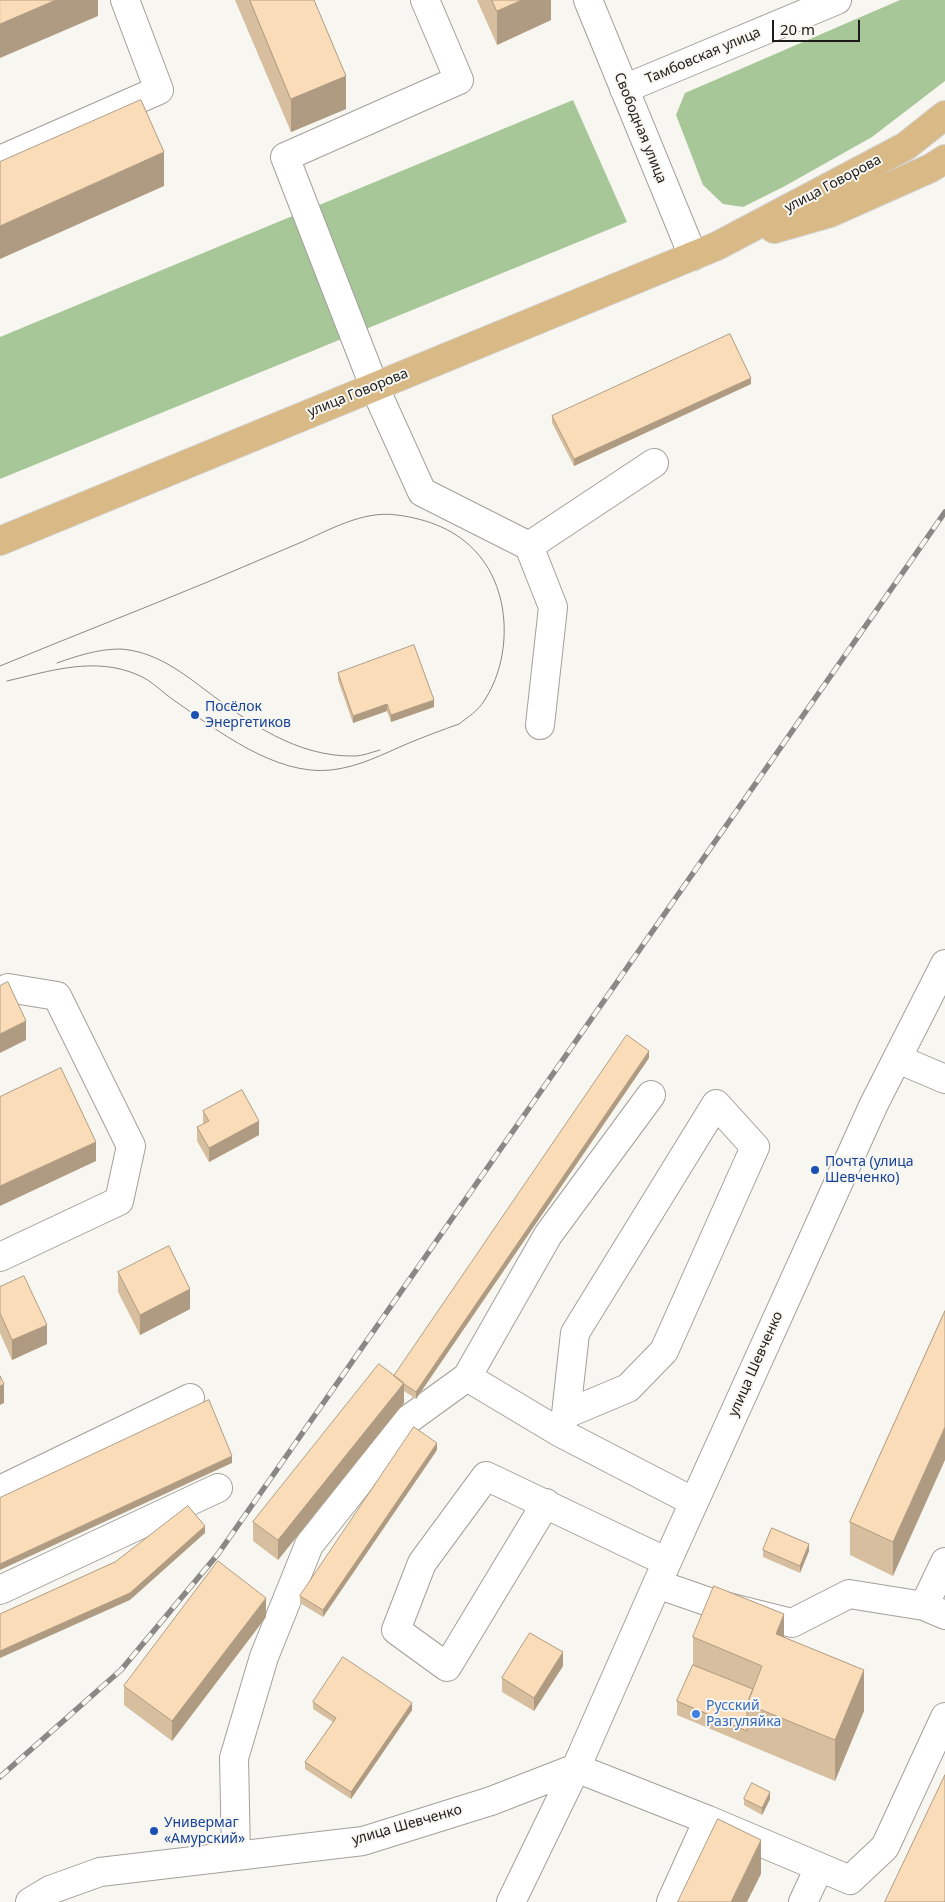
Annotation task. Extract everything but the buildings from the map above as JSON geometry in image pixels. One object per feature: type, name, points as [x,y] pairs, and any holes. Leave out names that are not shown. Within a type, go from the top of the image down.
[{"type":"main road","name":"улица Говорова","points":[[705,251],[906,146],[945,115]]},
{"type":"main road","name":"улица Говорова","points":[[0,541],[705,251],[830,213],[931,168],[945,159]]},
{"type":"street","points":[[0,160],[159,90],[125,0]]},
{"type":"street","points":[[425,0],[459,80],[284,156],[374,386],[422,492],[529,546],[553,607],[540,725]]},
{"type":"street","name":"Свободная улица","points":[[588,0],[624,89],[705,251]]},
{"type":"street","name":"Тамбовская улица","points":[[624,89],[837,0]]},
{"type":"street","points":[[529,546],[654,463]]},
{"type":"street","name":"улица Шевченко","points":[[511,1902],[576,1768],[874,1104],[945,964]]},
{"type":"street","points":[[0,992],[8,988],[56,996],[131,1146],[119,1201],[0,1258]]},
{"type":"street","points":[[898,1059],[945,1079]]},
{"type":"street","points":[[236,1856],[234,1758],[264,1657],[309,1545],[409,1419],[467,1377],[548,1235],[651,1095]]},
{"type":"street","points":[[716,1104],[755,1147],[664,1351],[628,1388],[563,1423],[575,1333],[716,1104]]},
{"type":"street","points":[[467,1377],[563,1423],[694,1502]]},
{"type":"street","points":[[0,1490],[190,1398]]},
{"type":"street","points":[[546,1503],[447,1667],[396,1630],[422,1563],[486,1476],[546,1503],[712,1602],[792,1623],[849,1594],[935,1610],[945,1562]]},
{"type":"street","points":[[0,1590],[218,1488]]},
{"type":"street","points":[[576,1768],[708,1820],[850,1880],[885,1847],[945,1717]]},
{"type":"street","name":"улица Шевченко","points":[[30,1902],[50,1890],[100,1872],[363,1841],[491,1800],[576,1768]]},
{"type":"street","points":[[671,1902],[708,1820]]},
{"type":"street","points":[[803,1902],[819,1868]]},
{"type":"green space","points":[[900,0],[945,0],[945,81],[872,137],[785,186],[743,207],[723,204],[703,185],[676,115],[685,93]]},
{"type":"green space","points":[[573,100],[627,222],[0,479],[0,337]]},
{"type":"tram line","points":[[0,666],[210,581],[333,528],[358,519],[384,514],[420,519],[431,523],[451,532],[469,545],[488,569],[497,587],[502,606],[504,626],[500,666],[482,705],[476,711],[459,724],[361,763],[331,770],[310,770],[289,766],[248,749],[170,698],[148,680],[122,669],[89,666],[72,667],[7,681]]},
{"type":"tram line","points":[[57,663],[80,655],[104,650],[120,649],[144,653],[185,675],[238,714],[274,736],[293,744],[333,755],[357,756],[380,750]]},
{"type":"railway","points":[[0,1777],[121,1670],[218,1554],[945,512]]},
{"type":"place","name":"Посёлок Энергетиков","points":[[195,715]]},
{"type":"place","name":"Почта (улица Шевченко)","points":[[815,1170]]},
{"type":"place","name":"Русский Разгуляйка","points":[[696,1714]]},
{"type":"place","name":"Универмаг «Амурский»","points":[[154,1831]]}]
